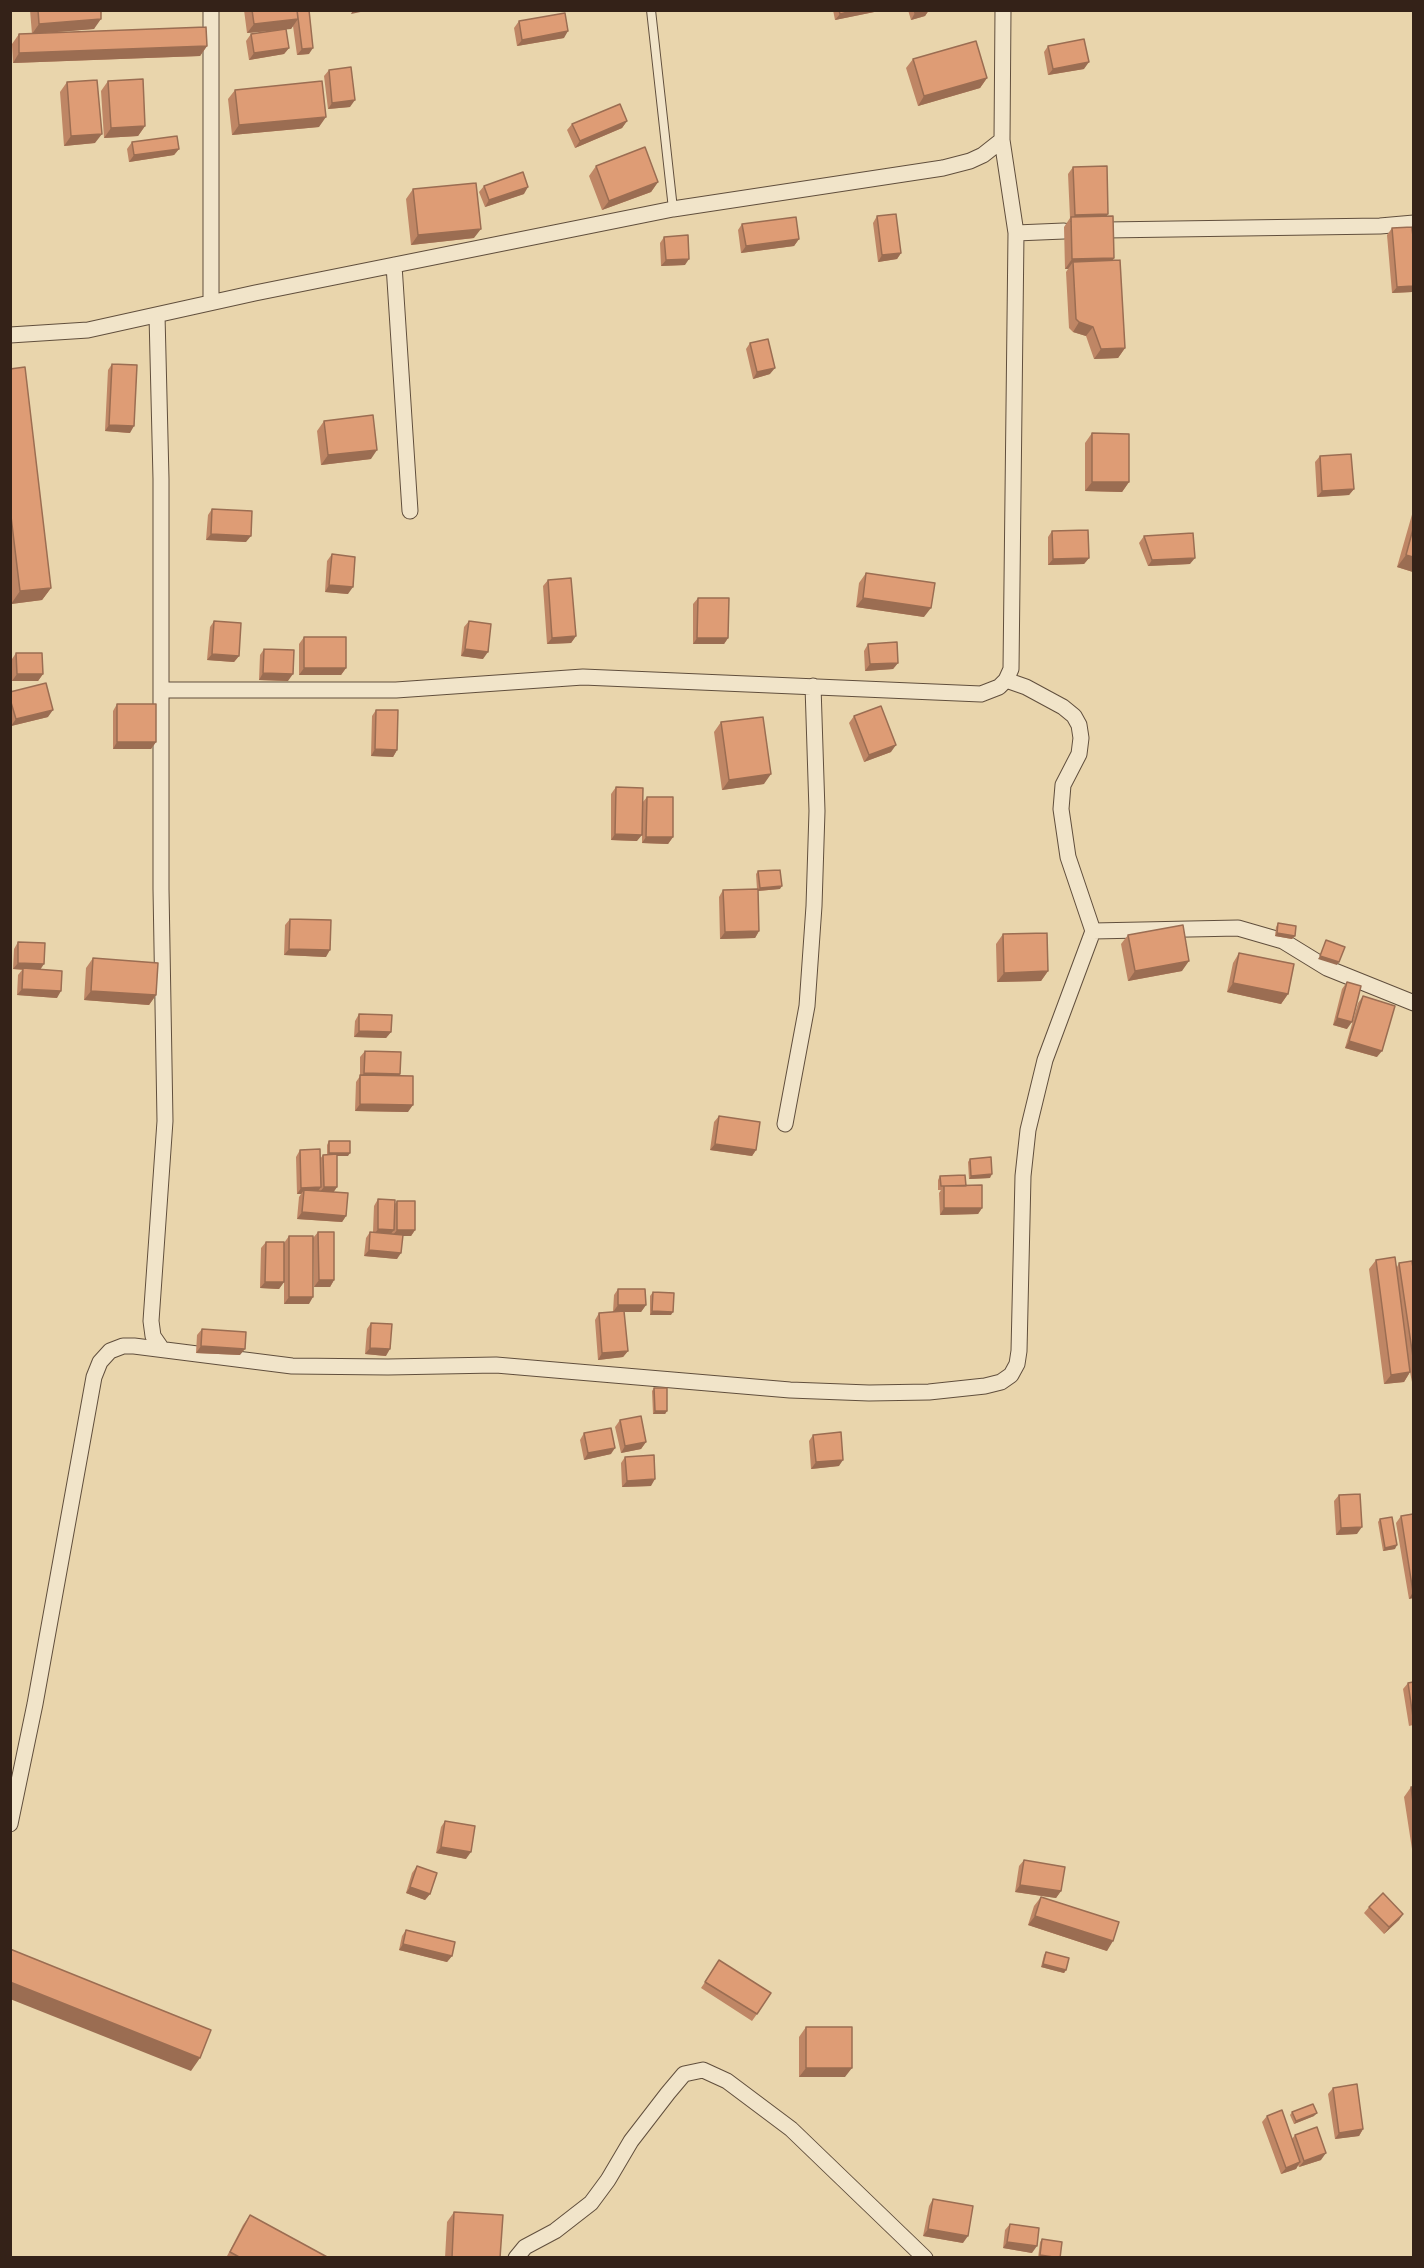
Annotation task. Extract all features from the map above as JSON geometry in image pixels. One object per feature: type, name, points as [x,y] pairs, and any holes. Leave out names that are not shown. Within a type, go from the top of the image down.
[{"type":"street","points":[[211,10],[211,302]]},
{"type":"street","points":[[162,690],[396,690],[583,677],[981,694],[999,687],[1006,680],[1011,669],[1016,233],[1002,140],[1003,10]]},
{"type":"street","points":[[10,335],[88,330],[211,302],[673,209],[943,168],[983,155],[1002,140]]},
{"type":"street","points":[[1107,230],[1413,223]]},
{"type":"street","points":[[1016,233],[1064,231]]},
{"type":"street","points":[[394,265],[410,511]]},
{"type":"street","points":[[157,315],[161,478],[161,890],[165,1121],[151,1322],[153,1336],[162,1348]]},
{"type":"street","points":[[10,1824],[35,1704],[94,1377],[100,1362],[110,1351],[123,1346],[162,1348],[233,1360],[292,1366],[496,1365],[790,1390],[869,1393],[929,1392],[985,1386],[1001,1382],[1011,1375],[1017,1364],[1019,1351],[1023,1176],[1034,1100],[1045,1060],[1094,932],[1068,857],[1061,809],[1064,785],[1079,754],[1081,738],[1079,725],[1074,716],[1063,707],[1026,687],[1006,680]]},
{"type":"street","points":[[785,1124],[807,1006],[814,906],[817,811],[813,686]]},
{"type":"street","points":[[1094,932],[1238,928],[1283,941],[1327,968],[1413,1003]]},
{"type":"street","points":[[516,2258],[525,2247],[555,2231],[591,2203],[646,2121],[684,2074],[703,2070],[727,2081],[791,2129],[926,2258]]},
{"type":"lane","points":[[651,10],[673,209]]},
{"type":"building","points":[[38,10],[101,10],[101,19],[39,24]]},
{"type":"building","points":[[252,10],[297,10],[298,19],[254,24]]},
{"type":"building","points":[[297,10],[309,10],[313,48],[302,49]]},
{"type":"building","points":[[839,10],[856,10],[840,14]]},
{"type":"building","points":[[565,13],[568,31],[522,40],[519,21]]},
{"type":"building","points":[[206,27],[207,46],[19,53],[19,34]]},
{"type":"building","points":[[286,29],[289,48],[254,53],[251,34]]},
{"type":"building","points":[[1084,39],[1089,62],[1053,69],[1048,46]]},
{"type":"building","points":[[976,41],[987,78],[924,96],[913,59]]},
{"type":"building","points":[[351,67],[355,100],[332,103],[329,70]]},
{"type":"building","points":[[143,79],[145,126],[111,128],[108,81]]},
{"type":"building","points":[[97,80],[102,134],[71,136],[67,82]]},
{"type":"building","points":[[322,81],[326,117],[239,125],[235,90]]},
{"type":"building","points":[[620,104],[627,121],[580,141],[572,124]]},
{"type":"building","points":[[177,136],[179,149],[134,155],[132,142]]},
{"type":"building","points":[[645,147],[658,182],[609,201],[596,166]]},
{"type":"building","points":[[1107,166],[1108,214],[1075,215],[1073,167]]},
{"type":"building","points":[[523,172],[528,187],[489,200],[484,186]]},
{"type":"building","points":[[476,183],[481,229],[418,235],[413,189]]},
{"type":"building","points":[[896,214],[901,253],[882,255],[877,216]]},
{"type":"building","points":[[1113,216],[1114,258],[1072,259],[1071,217]]},
{"type":"building","points":[[796,217],[799,239],[746,246],[742,224]]},
{"type":"building","points":[[1412,227],[1413,286],[1397,287],[1392,228]]},
{"type":"building","points":[[688,235],[689,259],[666,260],[664,237]]},
{"type":"building","points":[[1120,260],[1125,348],[1101,349],[1093,327],[1076,319],[1073,262]]},
{"type":"building","points":[[768,339],[775,368],[757,372],[750,343]]},
{"type":"building","points":[[112,364],[137,365],[134,426],[109,425]]},
{"type":"building","points":[[25,367],[51,588],[20,591],[10,508],[10,369]]},
{"type":"building","points":[[373,415],[377,450],[328,455],[324,421]]},
{"type":"building","points":[[1092,433],[1129,434],[1129,482],[1092,482]]},
{"type":"building","points":[[1351,454],[1354,489],[1322,491],[1320,456]]},
{"type":"building","points":[[212,509],[252,511],[251,536],[211,534]]},
{"type":"building","points":[[1413,529],[1413,557],[1406,555]]},
{"type":"building","points":[[1088,530],[1089,558],[1053,559],[1052,531]]},
{"type":"building","points":[[1193,533],[1195,558],[1152,560],[1144,536]]},
{"type":"building","points":[[332,554],[355,557],[353,587],[329,585]]},
{"type":"building","points":[[866,573],[935,583],[931,608],[863,598]]},
{"type":"building","points":[[571,578],[576,636],[552,638],[548,580]]},
{"type":"building","points":[[698,598],[729,598],[728,638],[697,638]]},
{"type":"building","points":[[214,621],[241,623],[239,656],[212,654]]},
{"type":"building","points":[[469,621],[491,624],[488,652],[465,649]]},
{"type":"building","points":[[304,637],[346,637],[346,668],[304,668]]},
{"type":"building","points":[[897,642],[898,663],[870,664],[868,644]]},
{"type":"building","points":[[264,649],[294,650],[293,674],[263,673]]},
{"type":"building","points":[[16,653],[42,653],[43,674],[17,674]]},
{"type":"building","points":[[46,683],[53,710],[16,719],[10,692]]},
{"type":"building","points":[[117,704],[156,704],[156,742],[117,742]]},
{"type":"building","points":[[881,706],[896,745],[869,755],[854,716]]},
{"type":"building","points":[[376,710],[398,710],[397,750],[375,749]]},
{"type":"building","points":[[763,717],[771,774],[729,780],[721,722]]},
{"type":"building","points":[[616,787],[643,788],[642,835],[615,834]]},
{"type":"building","points":[[647,797],[673,797],[673,837],[646,837]]},
{"type":"building","points":[[780,870],[782,886],[760,888],[758,871]]},
{"type":"building","points":[[758,889],[759,931],[725,932],[723,890]]},
{"type":"building","points":[[290,919],[331,920],[330,950],[289,949]]},
{"type":"building","points":[[1278,923],[1296,926],[1295,936],[1277,933]]},
{"type":"building","points":[[1183,925],[1189,961],[1135,971],[1128,935]]},
{"type":"building","points":[[1047,933],[1048,971],[1004,973],[1003,934]]},
{"type":"building","points":[[1326,940],[1345,947],[1339,962],[1320,956]]},
{"type":"building","points":[[18,942],[45,943],[44,964],[18,963]]},
{"type":"building","points":[[1239,953],[1294,964],[1288,994],[1233,983]]},
{"type":"building","points":[[93,958],[158,963],[156,995],[91,991]]},
{"type":"building","points":[[23,968],[62,971],[61,991],[22,989]]},
{"type":"building","points":[[1347,982],[1361,986],[1352,1022],[1337,1018]]},
{"type":"building","points":[[1363,996],[1395,1006],[1382,1051],[1349,1041]]},
{"type":"building","points":[[359,1014],[392,1015],[391,1032],[359,1031]]},
{"type":"building","points":[[365,1051],[401,1052],[400,1074],[364,1073]]},
{"type":"building","points":[[360,1075],[413,1076],[413,1105],[360,1104]]},
{"type":"building","points":[[719,1116],[760,1122],[756,1150],[715,1144]]},
{"type":"building","points":[[329,1141],[350,1141],[350,1153],[329,1153]]},
{"type":"building","points":[[320,1149],[321,1187],[301,1188],[300,1150]]},
{"type":"building","points":[[337,1154],[337,1187],[324,1187],[323,1155]]},
{"type":"building","points":[[991,1157],[992,1174],[971,1176],[970,1159]]},
{"type":"building","points":[[965,1175],[966,1186],[941,1186],[940,1176]]},
{"type":"building","points":[[982,1185],[982,1208],[944,1208],[944,1186]]},
{"type":"building","points":[[304,1190],[348,1193],[346,1216],[302,1212]]},
{"type":"building","points":[[378,1199],[395,1200],[394,1230],[378,1229]]},
{"type":"building","points":[[397,1201],[415,1201],[415,1230],[397,1230]]},
{"type":"building","points":[[318,1232],[334,1232],[334,1280],[319,1280]]},
{"type":"building","points":[[370,1232],[403,1235],[401,1253],[369,1250]]},
{"type":"building","points":[[289,1236],[313,1236],[313,1297],[289,1297]]},
{"type":"building","points":[[266,1242],[284,1242],[284,1282],[265,1282]]},
{"type":"building","points":[[1395,1257],[1410,1372],[1391,1375],[1376,1260]]},
{"type":"building","points":[[1412,1261],[1413,1268],[1413,1357],[1399,1263]]},
{"type":"building","points":[[618,1289],[645,1289],[646,1305],[618,1305]]},
{"type":"building","points":[[653,1292],[674,1293],[673,1312],[652,1311]]},
{"type":"building","points":[[624,1311],[628,1351],[602,1353],[599,1313]]},
{"type":"building","points":[[371,1323],[392,1324],[390,1349],[370,1348]]},
{"type":"building","points":[[202,1329],[246,1332],[245,1349],[201,1346]]},
{"type":"building","points":[[654,1388],[667,1388],[667,1411],[655,1411]]},
{"type":"building","points":[[641,1416],[646,1442],[625,1446],[620,1420]]},
{"type":"building","points":[[611,1428],[615,1448],[588,1453],[584,1433]]},
{"type":"building","points":[[841,1432],[843,1460],[816,1462],[813,1435]]},
{"type":"building","points":[[654,1455],[655,1479],[627,1481],[625,1457]]},
{"type":"building","points":[[1360,1494],[1362,1527],[1341,1528],[1339,1495]]},
{"type":"building","points":[[1413,1514],[1413,1592],[1401,1516]]},
{"type":"building","points":[[1392,1517],[1397,1545],[1385,1548],[1380,1519]]},
{"type":"building","points":[[1413,1682],[1413,1717],[1408,1683]]},
{"type":"building","points":[[445,1821],[475,1826],[471,1852],[441,1847]]},
{"type":"building","points":[[1024,1860],[1065,1867],[1061,1891],[1020,1885]]},
{"type":"building","points":[[417,1866],[437,1873],[430,1894],[410,1887]]},
{"type":"building","points":[[1383,1893],[1403,1914],[1389,1927],[1369,1907]]},
{"type":"building","points":[[1041,1897],[1119,1922],[1113,1941],[1035,1916]]},
{"type":"building","points":[[406,1930],[455,1942],[452,1956],[403,1944]]},
{"type":"building","points":[[10,1949],[211,2030],[200,2058],[10,1982]]},
{"type":"building","points":[[1046,1952],[1069,1958],[1066,1970],[1043,1964]]},
{"type":"building","points":[[719,1960],[771,1993],[757,2014],[705,1982]]},
{"type":"building","points":[[806,2027],[852,2027],[852,2068],[806,2068]]},
{"type":"building","points":[[1357,2084],[1363,2129],[1339,2133],[1333,2088]]},
{"type":"building","points":[[1313,2104],[1317,2113],[1296,2121],[1292,2112]]},
{"type":"building","points":[[1282,2110],[1300,2162],[1286,2168],[1267,2116]]},
{"type":"building","points":[[1317,2127],[1326,2153],[1304,2161],[1295,2135]]},
{"type":"building","points":[[933,2199],[973,2206],[968,2236],[928,2229]]},
{"type":"building","points":[[454,2212],[503,2215],[500,2258],[452,2258]]},
{"type":"building","points":[[250,2215],[329,2258],[241,2258],[230,2252]]},
{"type":"building","points":[[1010,2224],[1039,2228],[1037,2246],[1007,2242]]},
{"type":"building","points":[[1042,2239],[1062,2242],[1060,2258],[1040,2255]]}]
